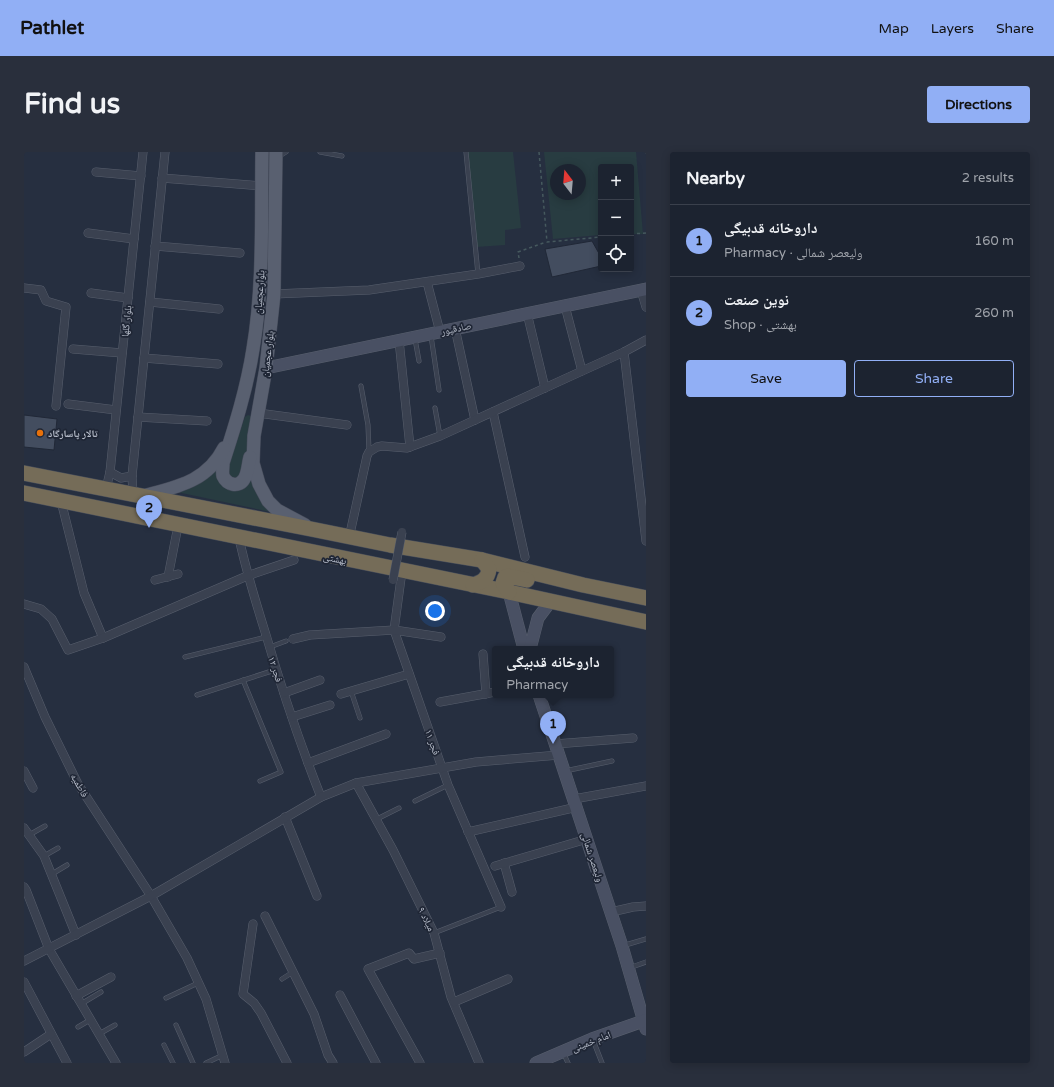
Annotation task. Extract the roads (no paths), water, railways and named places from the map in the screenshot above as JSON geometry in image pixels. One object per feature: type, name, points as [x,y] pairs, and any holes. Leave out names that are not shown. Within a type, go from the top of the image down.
[{"type":"highway","points":[[24,472],[312,529],[349,538],[482,560],[583,585],[646,598]]},
{"type":"highway","name":"بهشتی","points":[[24,494],[239,538],[398,576],[473,585],[646,622]]},
{"type":"highway","points":[[473,585],[481,583],[489,575],[489,569],[482,560]]},
{"type":"highway","points":[[509,592],[503,580],[508,576],[554,585],[583,585]]},
{"type":"main road","name":"بلوارعجمیان","points":[[234,429],[240,410],[253,349],[260,283],[262,152]]},
{"type":"main road","name":"بلوار عجمیان","points":[[279,154],[274,294],[266,368],[254,436],[253,456],[256,475],[268,501],[278,510],[312,529]]},
{"type":"main road","name":"صادقپور","points":[[266,368],[643,289]]},
{"type":"main road","points":[[240,410],[258,413]]},
{"type":"main road","points":[[234,429],[223,463],[222,471],[223,476],[234,485],[239,484],[244,480],[254,436]]},
{"type":"main road","points":[[138,495],[182,485],[205,473],[221,454],[234,429]]},
{"type":"main road","points":[[509,592],[523,646]]},
{"type":"main road","points":[[531,646],[538,618],[550,602]]},
{"type":"main road","name":"ولیعصر شمالی","points":[[540,698],[622,946],[645,1023]]},
{"type":"main road","name":"امام خمینی","points":[[536,1063],[592,1039],[645,1023]]},
{"type":"street","name":"بلوار گلها","points":[[106,489],[110,472],[143,152]]},
{"type":"street","points":[[138,495],[132,476],[165,152]]},
{"type":"street","points":[[96,172],[141,176]]},
{"type":"street","points":[[162,178],[261,186]]},
{"type":"street","points":[[88,233],[134,239]]},
{"type":"street","points":[[155,246],[240,254]]},
{"type":"street","points":[[274,294],[369,290],[478,274],[520,266]]},
{"type":"street","points":[[427,282],[435,333]]},
{"type":"street","points":[[24,288],[41,290],[46,301],[66,307],[56,406]]},
{"type":"street","points":[[643,289],[646,307]]},
{"type":"street","points":[[91,293],[128,298]]},
{"type":"street","points":[[150,302],[219,309]]},
{"type":"street","points":[[565,306],[582,371]]},
{"type":"street","points":[[527,314],[545,388]]},
{"type":"street","points":[[455,328],[475,420]]},
{"type":"street","points":[[399,340],[410,447]]},
{"type":"street","points":[[349,538],[369,452],[382,446],[410,447],[440,436],[624,352],[646,340]]},
{"type":"street","points":[[73,348],[122,353]]},
{"type":"street","points":[[624,352],[646,541]]},
{"type":"street","points":[[144,358],[218,364]]},
{"type":"street","points":[[68,404],[116,410]]},
{"type":"street","points":[[492,412],[525,557]]},
{"type":"street","points":[[258,413],[348,425]]},
{"type":"street","points":[[138,417],[207,421]]},
{"type":"street","points":[[110,472],[121,478],[132,476]]},
{"type":"street","points":[[61,501],[84,593],[103,638]]},
{"type":"street","points":[[168,577],[178,526]]},
{"type":"street","name":"فجر ۱۱","points":[[402,532],[394,630],[448,785],[501,907]]},
{"type":"street","name":"فجر ۱۲","points":[[239,538],[247,576],[276,670],[308,764],[321,797]]},
{"type":"street","points":[[24,604],[41,609],[52,619],[68,650],[103,638],[247,576],[294,560]]},
{"type":"street","points":[[156,580],[178,574]]},
{"type":"street","points":[[290,640],[310,635],[394,630],[442,637]]},
{"type":"street","points":[[482,654],[486,694]]},
{"type":"street","name":"فاطمیه","points":[[24,667],[45,717],[78,784],[151,896],[187,958],[206,1000],[224,1059]]},
{"type":"street","points":[[341,694],[409,674]]},
{"type":"street","points":[[284,693],[320,680]]},
{"type":"street","points":[[440,702],[492,693]]},
{"type":"street","points":[[292,716],[330,705]]},
{"type":"street","points":[[308,764],[386,734]]},
{"type":"street","points":[[555,744],[633,738]]},
{"type":"street","points":[[24,961],[151,896],[321,797],[356,783],[476,762],[559,755]]},
{"type":"street","points":[[24,771],[34,788]]},
{"type":"street","name":"میلاد ۹","points":[[356,783],[394,850],[434,933],[454,1002],[479,1063]]},
{"type":"street","points":[[468,832],[575,803],[646,786]]},
{"type":"street","points":[[285,817],[317,896]]},
{"type":"street","points":[[26,832],[44,856],[76,935]]},
{"type":"street","points":[[495,866],[587,839]]},
{"type":"street","points":[[504,863],[512,892]]},
{"type":"street","points":[[24,887],[49,949],[116,1063]]},
{"type":"street","points":[[611,912],[646,906]]},
{"type":"street","points":[[265,916],[314,1014],[328,1055],[333,1063]]},
{"type":"street","points":[[252,924],[243,994],[254,1003],[261,1012],[287,1063]]},
{"type":"street","points":[[420,1063],[368,970],[409,953],[414,958],[440,953]]},
{"type":"street","points":[[76,996],[111,977]]},
{"type":"street","points":[[454,1002],[508,979]]},
{"type":"street","points":[[24,982],[67,1063]]},
{"type":"street","points":[[340,995],[376,1063]]},
{"type":"street","points":[[24,1052],[51,1034]]},
{"type":"lane","points":[[320,152],[342,156]]},
{"type":"lane","points":[[466,152],[478,274]]},
{"type":"lane","points":[[435,333],[439,390]]},
{"type":"lane","points":[[414,337],[419,361]]},
{"type":"lane","points":[[362,386],[368,426],[369,452]]},
{"type":"lane","points":[[435,408],[440,436]]},
{"type":"lane","points":[[185,657],[266,637]]},
{"type":"lane","points":[[269,647],[290,640]]},
{"type":"lane","points":[[196,695],[276,670]]},
{"type":"lane","points":[[243,680],[280,772],[260,780]]},
{"type":"lane","points":[[351,691],[360,718]]},
{"type":"lane","points":[[565,771],[612,761]]},
{"type":"lane","points":[[416,801],[448,785]]},
{"type":"lane","points":[[377,819],[398,808]]},
{"type":"lane","points":[[26,832],[45,826]]},
{"type":"lane","points":[[44,856],[58,848]]},
{"type":"lane","points":[[52,874],[67,865]]},
{"type":"lane","points":[[434,933],[501,907]]},
{"type":"lane","points":[[622,946],[646,938]]},
{"type":"lane","points":[[629,968],[646,962]]},
{"type":"lane","points":[[282,979],[294,972]]},
{"type":"lane","points":[[166,998],[198,983]]},
{"type":"lane","points":[[81,1004],[101,992]]},
{"type":"lane","points":[[78,1028],[90,1020]]},
{"type":"lane","points":[[176,1025],[193,1063]]},
{"type":"lane","points":[[99,1034],[116,1026]]},
{"type":"lane","points":[[592,1039],[602,1063]]},
{"type":"lane","points":[[164,1045],[173,1063]]},
{"type":"lane","points":[[563,1052],[568,1063]]},
{"type":"lane","points":[[206,1063],[224,1059]]},
{"type":"place","name":"تالار پاسارگاد","points":[[40,433]]},
{"type":"place","name":"نوین صنعت","points":[[149,528]]},
{"type":"place","name":"داروخانه قدبیگی","points":[[553,744]]}]
